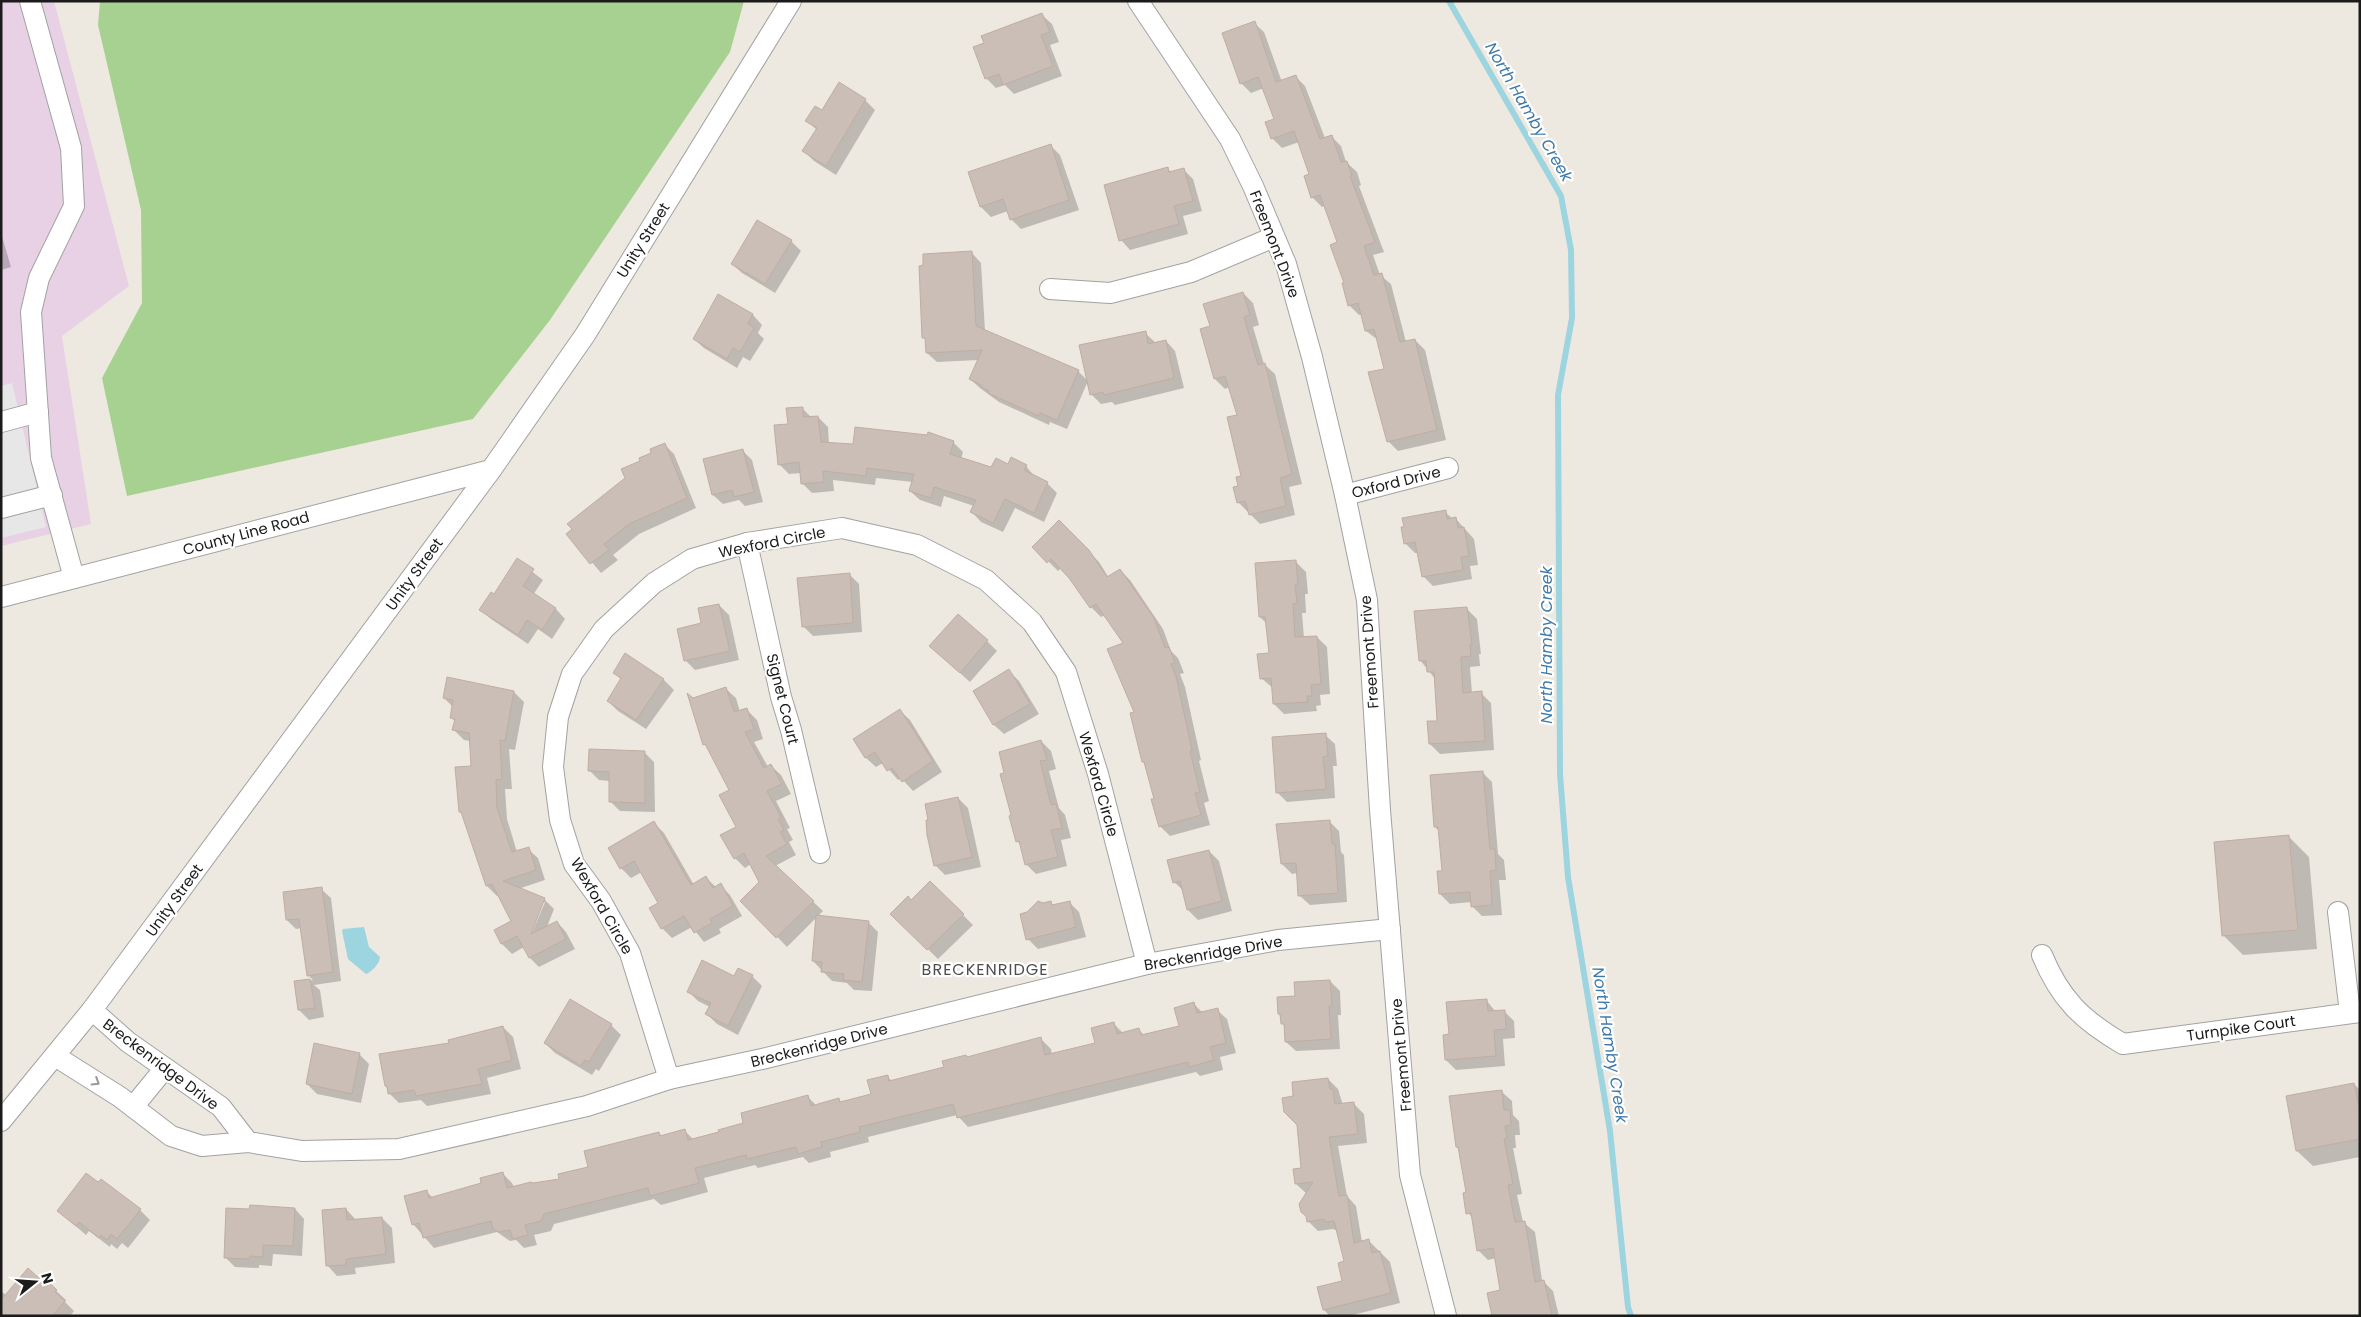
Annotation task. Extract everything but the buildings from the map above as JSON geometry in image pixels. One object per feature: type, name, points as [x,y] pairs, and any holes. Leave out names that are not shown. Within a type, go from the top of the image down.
[{"type":"street","points":[[30,1],[71,148],[74,206],[39,278],[31,312],[41,458],[74,578]]},
{"type":"street","name":"Unity Street","points":[[1,1121],[92,1010],[491,470],[585,335],[791,1]]},
{"type":"street","name":"Freemont Drive","points":[[1138,1],[1230,139],[1253,186],[1286,264],[1312,357],[1345,495],[1368,600],[1380,810],[1410,1175],[1446,1316]]},
{"type":"street","points":[[1050,289],[1110,293],[1191,272],[1274,237]]},
{"type":"street","points":[[1,422],[38,412]]},
{"type":"street","name":"Oxford Drive","points":[[1345,495],[1448,468]]},
{"type":"street","name":"County Line Road","points":[[1,596],[491,470]]},
{"type":"street","points":[[1,508],[52,495]]},
{"type":"street","name":"Wexford Circle","points":[[669,1079],[630,953],[601,901],[574,864],[560,820],[553,768],[558,717],[572,674],[604,629],[654,583],[692,559],[747,544],[842,528],[917,545],[986,580],[1032,622],[1066,672],[1098,774],[1146,964]]},
{"type":"street","name":"Signet Court","points":[[747,544],[781,697],[791,730],[820,853]]},
{"type":"street","points":[[2338,912],[2355,1012]]},
{"type":"street","name":"Breckenridge Drive","points":[[55,1056],[133,1107],[171,1136],[202,1146],[248,1142],[302,1151],[399,1149],[587,1106],[669,1079],[762,1059],[1146,964],[1278,940],[1390,929]]},
{"type":"street","name":"Turnpike Court","points":[[2042,955],[2051,977],[2072,1006],[2095,1028],[2123,1044],[2355,1012]]},
{"type":"street","name":"Breckenridge Drive","points":[[92,1010],[128,1042],[221,1107],[248,1142]]},
{"type":"street","points":[[133,1107],[165,1068]]},
{"type":"shaded area","points":[[1,1],[54,1],[129,286],[62,336],[91,524],[1,546]]},
{"type":"shaded area","points":[[12,383],[46,527],[1,538],[1,386]]},
{"type":"green space","points":[[100,1],[744,1],[730,52],[550,320],[473,419],[127,496],[102,378],[142,303],[141,210],[98,25]]},
{"type":"water","points":[[364,927],[369,947],[380,957],[375,967],[366,974],[348,959],[342,931],[343,929]]},
{"type":"waterway","name":"North Hamby Creek","points":[[1449,1],[1561,196],[1571,250],[1572,318],[1558,395],[1560,774],[1568,877],[1610,1131],[1628,1307],[1631,1316]]},
{"type":"district","name":"BRECKENRIDGE","points":[[985,969]]}]
